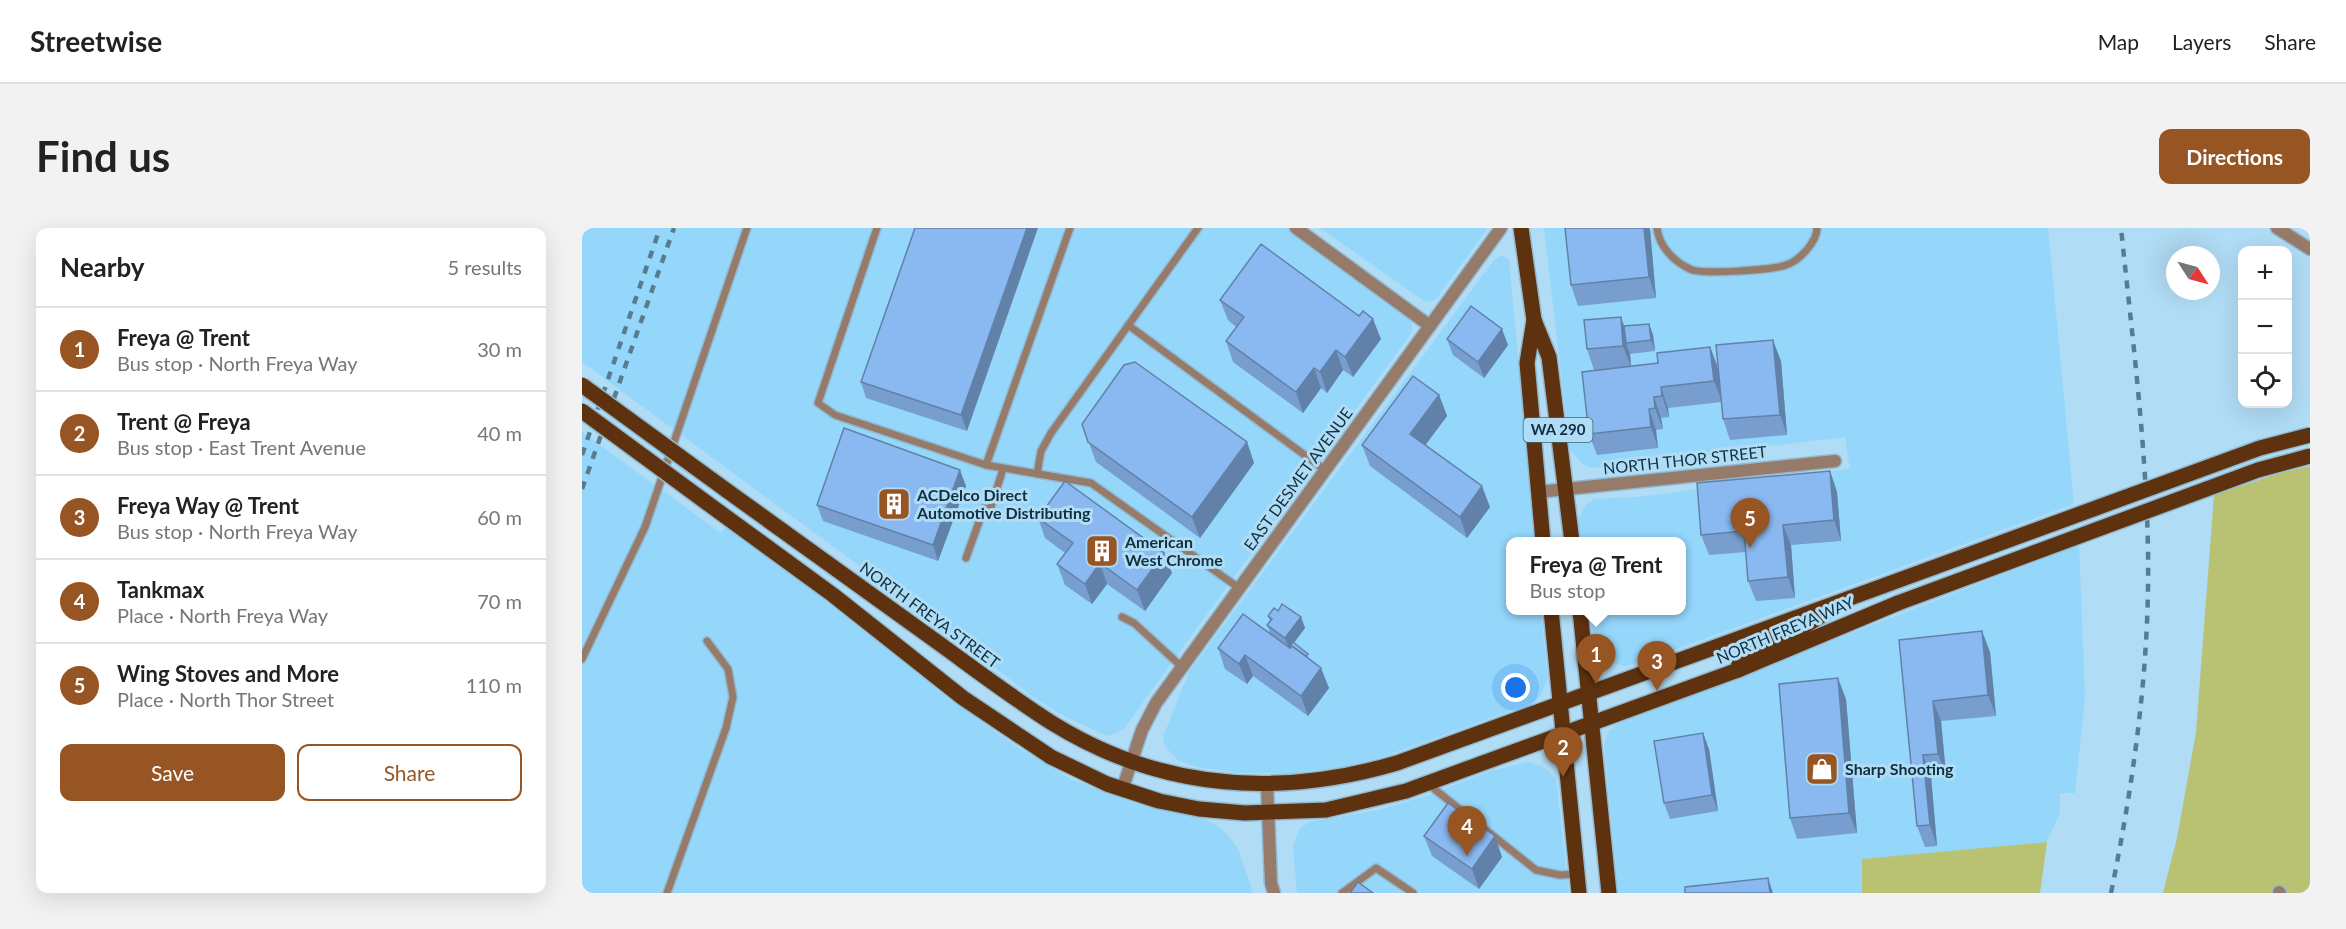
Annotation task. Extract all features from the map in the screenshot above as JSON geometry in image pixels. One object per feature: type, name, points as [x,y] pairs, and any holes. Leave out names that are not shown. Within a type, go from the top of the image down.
[{"type":"main road","name":"WA 290","points":[[1521,228],[1534,321],[1549,357],[1571,537]]},
{"type":"main road","name":"WA 290","points":[[1534,321],[1527,363],[1542,537]]},
{"type":"main road","name":"NORTH FREYA STREET","points":[[582,385],[1026,705],[1081,739],[1131,761],[1214,782],[1268,785]]},
{"type":"main road","points":[[582,411],[833,595],[1001,726],[1051,758],[1122,790],[1199,809],[1269,814]]},
{"type":"main road","name":"NORTH FREYA WAY","points":[[1268,785],[1304,783],[1368,772],[1448,746],[2250,451],[2310,435]]},
{"type":"main road","name":"NORTH FREYA WAY","points":[[1269,814],[1349,806],[1428,784],[1738,670],[1898,603],[2258,470],[2310,456]]},
{"type":"main road","points":[[1738,670],[1738,662],[1744,654],[1802,628],[1841,602]]},
{"type":"main road","points":[[1552,615],[1579,893]]},
{"type":"main road","points":[[1581,615],[1609,893]]},
{"type":"street","points":[[1296,228],[1430,326]]},
{"type":"street","name":"EAST DESMET AVENUE","points":[[1122,790],[1142,730],[1156,703],[1501,228]]},
{"type":"street","points":[[2277,228],[2310,249]]},
{"type":"street","name":"NORTH THOR STREET","points":[[1538,492],[1835,461]]},
{"type":"street","points":[[1268,785],[1274,893]]},
{"type":"lane","points":[[582,659],[645,527],[747,228]]},
{"type":"lane","points":[[877,228],[818,403],[835,415],[986,465],[1091,483],[1239,588]]},
{"type":"lane","points":[[986,465],[1070,228]]},
{"type":"lane","points":[[1037,474],[1045,442],[1198,228]]},
{"type":"lane","points":[[1657,228],[1662,248],[1691,270],[1720,272],[1785,266],[1800,257],[1817,234],[1816,228]]},
{"type":"lane","points":[[1128,326],[1325,470]]},
{"type":"lane","points":[[966,558],[984,508],[990,510],[1003,469]]},
{"type":"lane","points":[[1122,617],[1134,623],[1182,667]]},
{"type":"lane","points":[[667,893],[726,728],[732,697],[728,669],[707,641]]},
{"type":"lane","points":[[1428,784],[1536,870],[1560,875],[1577,874]]},
{"type":"lane","points":[[1342,893],[1376,868],[1413,893]]},
{"type":"shaded area","points":[[582,228],[1288,228],[1406,315],[1412,325],[1412,332],[1123,730],[1107,736],[1060,714],[1029,694],[944,628],[582,362]]},
{"type":"shaded area","points":[[1320,228],[1488,228],[1436,299],[1431,302],[1424,301]]},
{"type":"shaded area","points":[[1544,228],[2048,228],[2074,504],[1626,666],[1605,661],[1594,646],[1590,615],[1686,615],[1686,537],[1580,537],[1578,518],[1587,504],[1594,499],[1638,497],[1850,469],[1845,437],[1592,468],[1583,465],[1570,450]]},
{"type":"shaded area","points":[[1501,255],[1509,259],[1535,537],[1506,537],[1506,615],[1541,615],[1548,679],[1540,696],[1534,702],[1419,744],[1379,758],[1342,767],[1295,773],[1241,773],[1196,767],[1177,760],[1165,746],[1163,737],[1189,672],[1494,260]]},
{"type":"shaded area","points":[[582,432],[721,533],[726,526],[851,618],[944,695],[1014,745],[1071,779],[1131,802],[1203,818],[1217,826],[1229,836],[1238,849],[1253,893],[582,893]]},
{"type":"shaded area","points":[[2079,545],[2085,697],[2075,793],[2060,793],[2060,812],[2047,842],[1862,860],[1862,893],[1618,893],[1604,745],[1608,732],[1617,724]]},
{"type":"shaded area","points":[[1528,762],[1542,766],[1556,778],[1569,893],[1297,893],[1293,846],[1300,828],[1311,822],[1378,810],[1426,796],[1490,771]]},
{"type":"green space","points":[[2310,466],[2310,893],[2163,893],[2177,838],[2196,732],[2214,495],[2277,474]]},
{"type":"green space","points":[[2047,842],[2040,893],[1862,893],[1862,859]]},
{"type":"building","points":[[915,228],[1027,228],[961,415],[861,382]]},
{"type":"building","points":[[1565,228],[1644,228],[1649,277],[1571,285]]},
{"type":"building","points":[[1261,244],[1359,316],[1363,311],[1373,319],[1345,357],[1336,350],[1320,372],[1314,368],[1296,392],[1226,341],[1244,317],[1220,300]]},
{"type":"building","points":[[1471,306],[1502,329],[1478,362],[1447,339]]},
{"type":"building","points":[[1621,317],[1623,346],[1587,349],[1584,320]]},
{"type":"building","points":[[1649,324],[1651,340],[1626,343],[1624,326]]},
{"type":"building","points":[[1773,340],[1780,415],[1723,419],[1716,345]]},
{"type":"building","points":[[1710,347],[1714,381],[1661,387],[1662,396],[1654,397],[1655,408],[1649,409],[1651,427],[1589,434],[1582,372],[1658,363],[1657,353]]},
{"type":"building","points":[[1135,362],[1247,442],[1192,517],[1088,442],[1082,424],[1124,365]]},
{"type":"building","points":[[1413,376],[1439,395],[1410,434],[1482,486],[1460,517],[1362,445]]},
{"type":"building","name":"ACDelco Direct Automotive Distributing","points":[[844,428],[960,470],[933,545],[817,505]]},
{"type":"building","points":[[1830,471],[1834,520],[1783,525],[1788,577],[1748,581],[1744,531],[1701,535],[1697,483]]},
{"type":"building","name":"American West Chrome","points":[[1065,481],[1164,553],[1137,590],[1100,563],[1085,584],[1057,564],[1073,543],[1038,518]]},
{"type":"building","points":[[1282,604],[1301,617],[1285,638],[1267,625],[1272,619],[1268,616],[1274,608],[1278,611]]},
{"type":"building","points":[[1243,614],[1321,668],[1301,696],[1245,655],[1239,664],[1218,648]]},
{"type":"building","points":[[1982,631],[1988,695],[1933,701],[1938,754],[1923,755],[1930,825],[1917,826],[1899,640]]},
{"type":"building","points":[[1293,642],[1308,654],[1306,656],[1292,646],[1290,648]]},
{"type":"building","name":"Sharp Shooting","points":[[1838,678],[1849,813],[1790,818],[1779,684]]},
{"type":"building","points":[[1703,733],[1712,795],[1664,803],[1654,741]]},
{"type":"building","points":[[1448,803],[1495,836],[1472,869],[1424,836]]},
{"type":"building","points":[[1768,878],[1770,893],[1685,893],[1685,887]]},
{"type":"building","points":[[1358,882],[1373,893],[1350,893]]},
{"type":"railway","points":[[582,455],[660,228]]},
{"type":"railway","points":[[582,489],[674,228]]},
{"type":"railway","points":[[2111,893],[2127,808],[2139,722],[2148,593],[2144,469],[2121,228]]},
{"type":"place","name":"ACDelco Direct Automotive Distributing","points":[[894,504]]},
{"type":"place","name":"Wing Stoves and More","points":[[1750,548]]},
{"type":"place","name":"American West Chrome","points":[[1102,551]]},
{"type":"place","name":"Freya @ Trent","points":[[1596,684]]},
{"type":"place","name":"Freya Way @ Trent","points":[[1657,691]]},
{"type":"place","name":"Sharp Shooting","points":[[1822,769]]},
{"type":"place","name":"Trent @ Freya","points":[[1563,777]]},
{"type":"place","name":"Tankmax","points":[[1467,856]]}]
